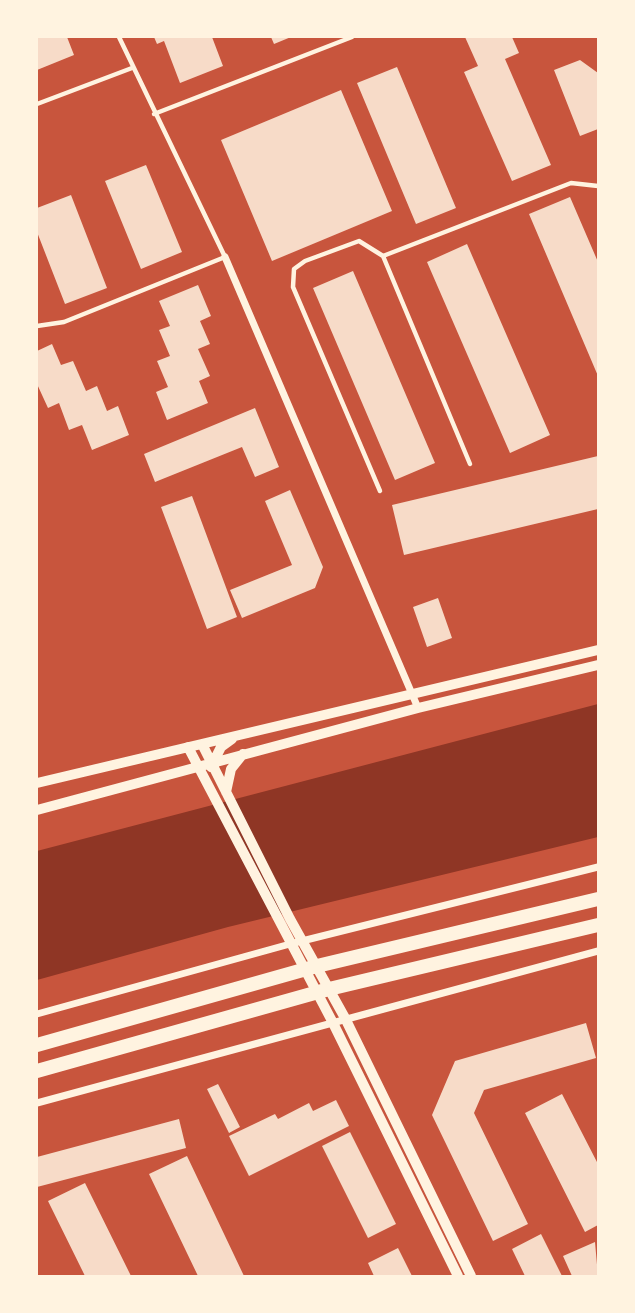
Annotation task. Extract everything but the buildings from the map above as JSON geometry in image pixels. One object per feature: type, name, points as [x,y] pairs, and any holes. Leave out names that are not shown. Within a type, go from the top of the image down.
[{"type":"main road","points":[[37,1045],[311,968],[598,899]]},
{"type":"main road","points":[[37,1071],[323,991],[598,925]]},
{"type":"street","points":[[225,257],[418,708]]},
{"type":"street","points":[[37,783],[598,650]]},
{"type":"street","points":[[37,810],[418,708],[598,665]]},
{"type":"street","points":[[214,798],[211,764],[221,747],[238,736]]},
{"type":"street","points":[[202,744],[302,941],[311,968],[323,991],[332,1021],[458,1276]]},
{"type":"street","points":[[188,747],[289,944],[311,968]]},
{"type":"street","points":[[226,795],[232,769],[244,753]]},
{"type":"street","points":[[37,1014],[289,944],[598,867]]},
{"type":"street","points":[[37,1103],[598,951]]},
{"type":"street","points":[[323,991],[345,1018],[471,1276]]},
{"type":"lane","points":[[37,326],[64,322],[225,257],[119,37]]},
{"type":"lane","points":[[154,114],[352,37]]},
{"type":"lane","points":[[37,104],[132,68]]},
{"type":"lane","points":[[383,256],[571,183],[598,186]]},
{"type":"lane","points":[[380,491],[293,287],[294,269],[304,261],[359,241],[383,256],[470,464]]},
{"type":"shaded area","points":[[598,704],[598,837],[228,927],[37,980],[37,851]]}]
